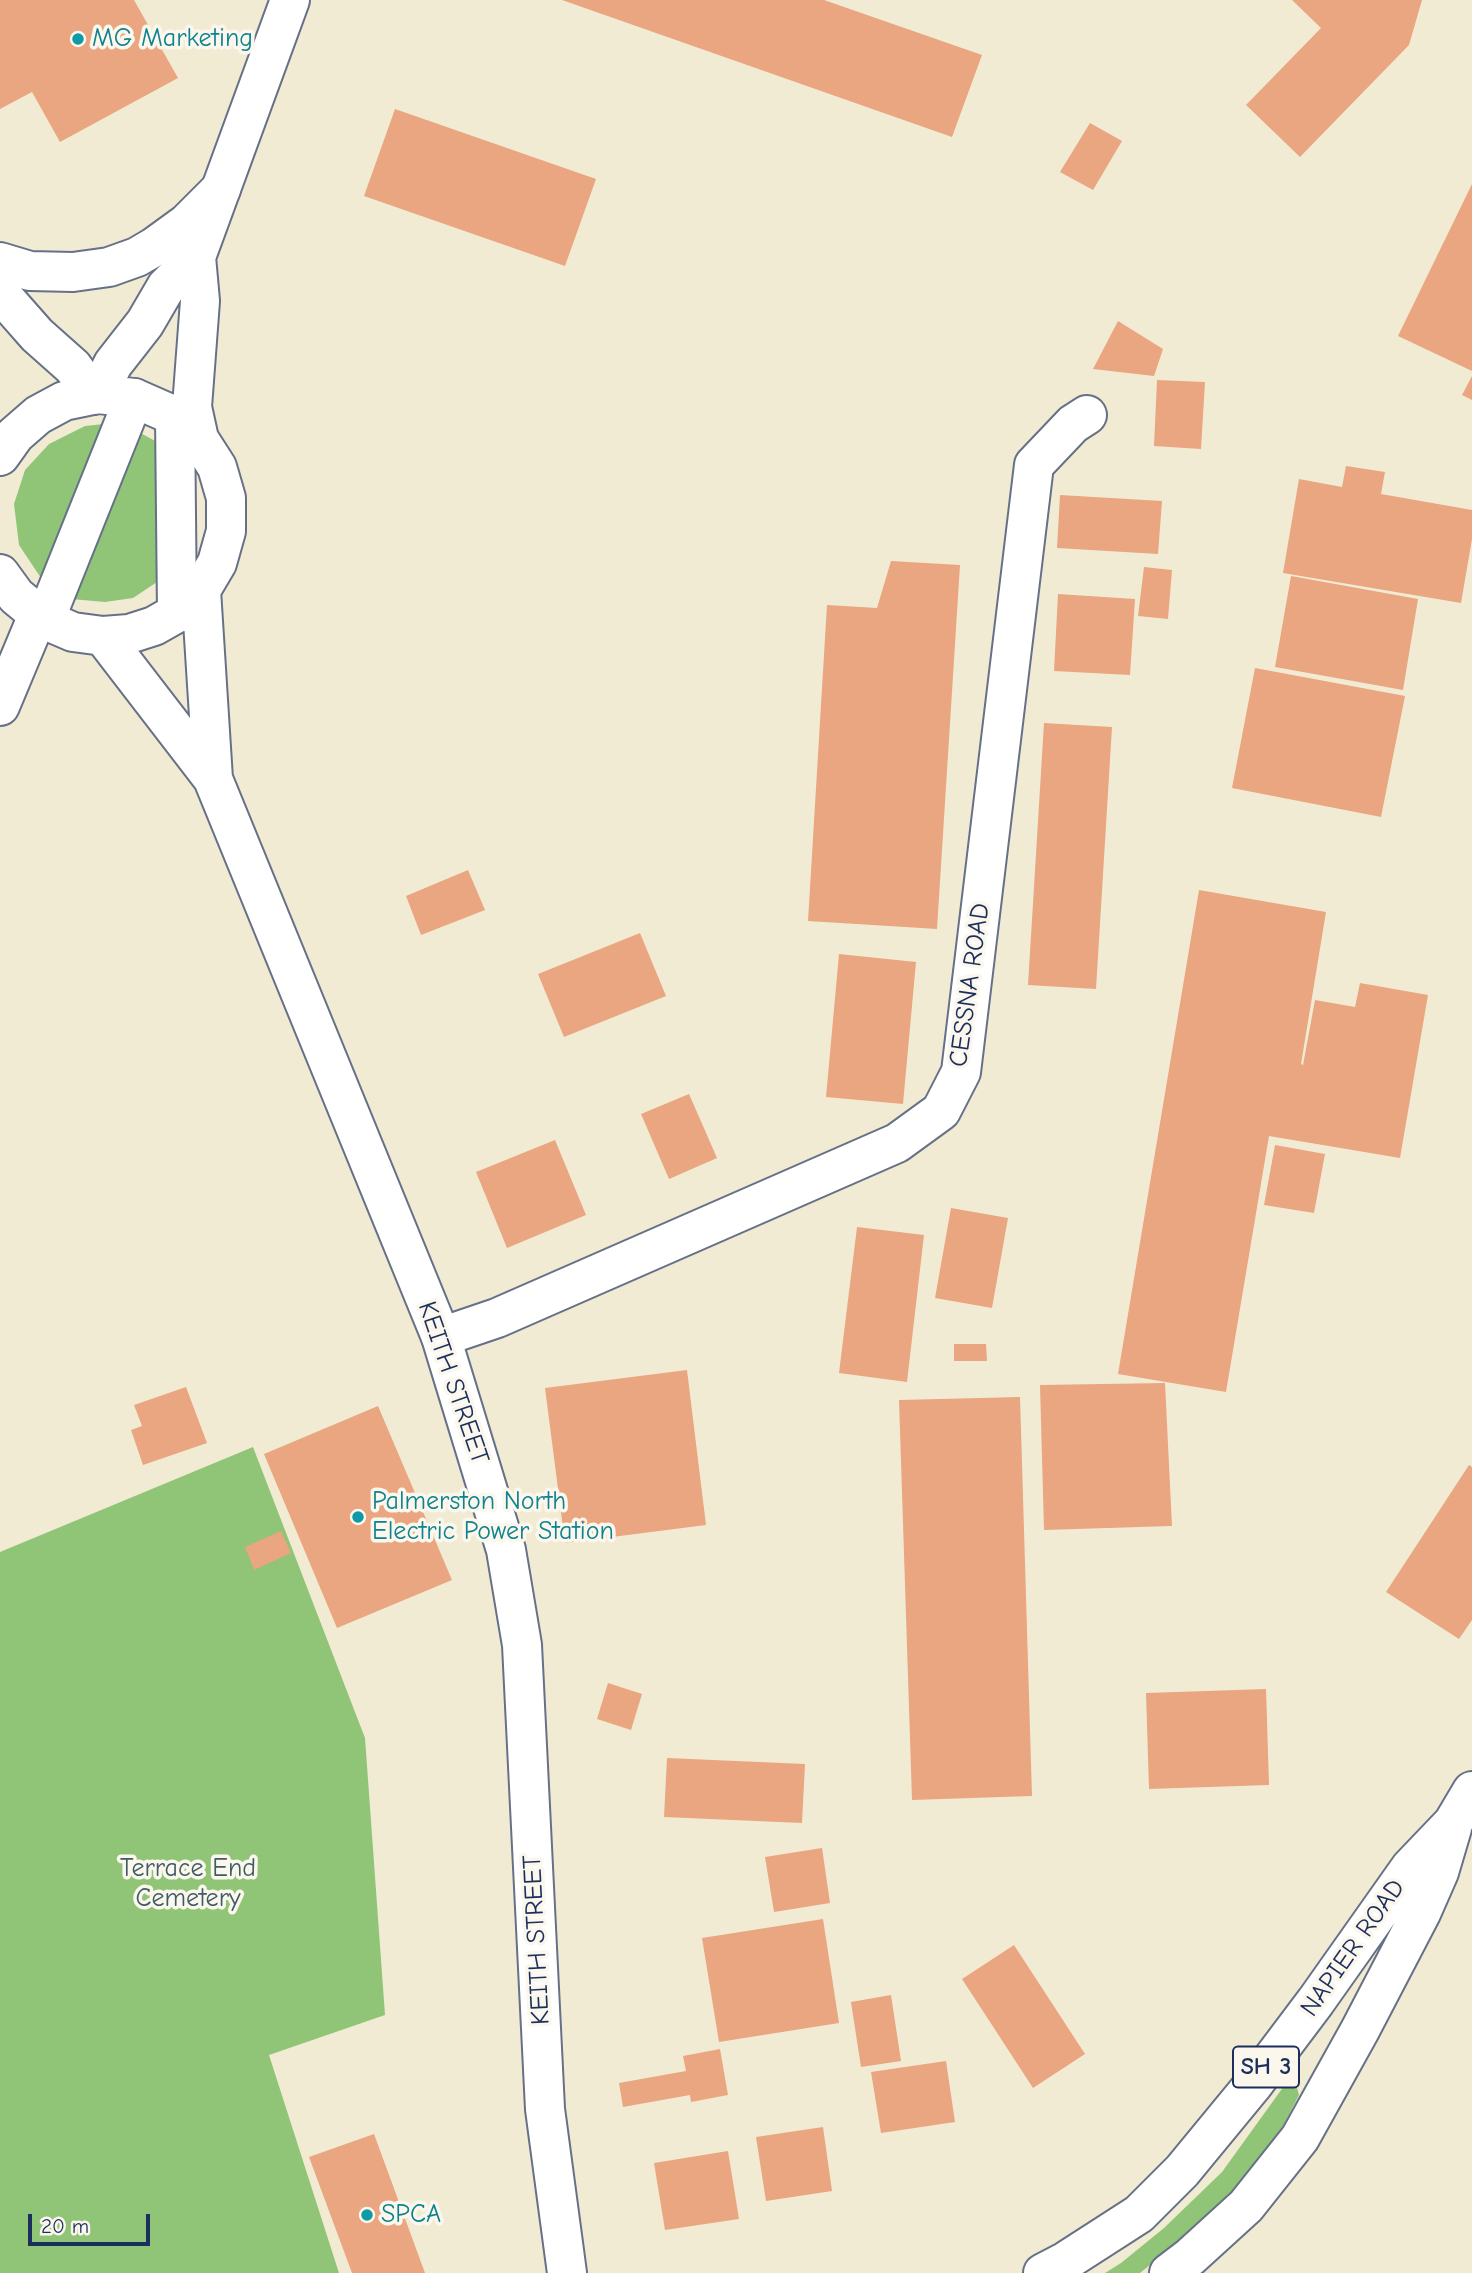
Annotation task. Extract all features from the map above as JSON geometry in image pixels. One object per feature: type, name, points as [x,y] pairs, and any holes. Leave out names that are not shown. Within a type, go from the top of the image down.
[{"type":"main road","points":[[0,706],[41,617],[108,396],[113,364],[145,323],[166,288],[196,257],[290,0]]},
{"type":"main road","points":[[0,262],[30,271],[73,272],[109,267],[137,257],[154,247],[187,223],[221,190]]},
{"type":"main road","points":[[187,428],[192,407],[200,301],[196,257]]},
{"type":"main road","points":[[0,293],[37,335],[108,396],[187,428],[217,467],[226,498],[226,531],[218,563],[189,602],[154,626],[129,634],[103,636],[73,632],[41,617],[16,596],[0,574]]},
{"type":"main road","points":[[0,456],[15,435],[38,415],[64,401],[108,396]]},
{"type":"main road","name":"CESSNA ROAD","points":[[441,1337],[497,1318],[897,1143],[941,1111],[961,1072],[1034,465],[1073,424],[1087,415]]},
{"type":"main road","name":"KEITH STREET","points":[[187,428],[189,602],[213,779],[441,1337],[506,1550],[522,1645],[545,2109],[567,2273]]},
{"type":"main road","name":"KEITH STREET","points":[[103,636],[213,779]]},
{"type":"main road","name":"NAPIER ROAD","points":[[1043,2273],[1139,2214],[1182,2171],[1252,2086],[1410,1868],[1463,1807]]},
{"type":"main road","name":"NAPIER ROAD","points":[[1169,2273],[1246,2206],[1300,2138],[1421,1913],[1463,1807]]},
{"type":"green space","points":[[104,424],[41,578],[19,545],[14,504],[25,470],[49,444],[85,426]]},
{"type":"green space","points":[[135,430],[157,442],[160,580],[133,598],[105,602],[71,599]]},
{"type":"green space","name":"Terrace End Cemetery","points":[[253,1447],[365,1738],[385,2015],[269,2055],[339,2273],[0,2273],[0,1552]]},
{"type":"green space","points":[[1296,2084],[1299,2095],[1283,2126],[1252,2170],[1195,2229],[1140,2273],[1105,2273],[1164,2228],[1222,2172],[1284,2086]]},
{"type":"building","name":"MG Marketing","points":[[0,0],[134,0],[178,78],[60,142],[32,92],[0,109]]},
{"type":"building","points":[[562,0],[824,0],[982,55],[952,137]]},
{"type":"building","points":[[1292,0],[1422,0],[1409,45],[1300,157],[1246,105],[1321,28]]},
{"type":"building","points":[[395,109],[596,179],[565,266],[364,196]]},
{"type":"building","points":[[1090,123],[1122,141],[1093,190],[1060,172]]},
{"type":"building","points":[[1472,184],[1472,371],[1398,336]]},
{"type":"building","points":[[1118,321],[1163,349],[1154,376],[1093,369]]},
{"type":"building","points":[[1472,376],[1472,400],[1462,395]]},
{"type":"building","points":[[1157,380],[1205,382],[1201,449],[1154,446]]},
{"type":"building","points":[[1346,466],[1385,472],[1381,494],[1472,510],[1472,539],[1461,603],[1283,573],[1299,479],[1342,487]]},
{"type":"building","points":[[1060,495],[1162,501],[1158,554],[1057,548]]},
{"type":"building","points":[[891,561],[960,565],[937,929],[808,921],[827,605],[877,608]]},
{"type":"building","points":[[1144,567],[1172,570],[1168,619],[1138,616]]},
{"type":"building","points":[[1291,576],[1418,599],[1403,690],[1275,667]]},
{"type":"building","points":[[1058,594],[1135,599],[1130,675],[1054,671]]},
{"type":"building","points":[[1255,668],[1405,696],[1381,817],[1232,788]]},
{"type":"building","points":[[1044,723],[1112,727],[1096,989],[1028,985]]},
{"type":"building","points":[[468,870],[485,910],[421,935],[406,896]]},
{"type":"building","points":[[1199,890],[1326,912],[1301,1064],[1303,1065],[1315,1000],[1355,1007],[1360,983],[1428,995],[1400,1158],[1269,1136],[1226,1392],[1118,1374]]},
{"type":"building","points":[[640,933],[666,996],[564,1037],[538,974]]},
{"type":"building","points":[[839,954],[916,962],[903,1104],[826,1097]]},
{"type":"building","points":[[689,1094],[717,1158],[669,1179],[641,1114]]},
{"type":"building","points":[[555,1140],[586,1215],[507,1248],[476,1172]]},
{"type":"building","points":[[1275,1145],[1325,1154],[1314,1213],[1264,1205]]},
{"type":"building","points":[[951,1208],[1008,1218],[992,1308],[935,1298]]},
{"type":"building","points":[[857,1227],[924,1235],[907,1382],[839,1373]]},
{"type":"building","points":[[954,1344],[986,1344],[987,1361],[954,1361]]},
{"type":"building","points":[[687,1370],[706,1525],[565,1543],[545,1388]]},
{"type":"building","points":[[1165,1383],[1172,1526],[1044,1530],[1040,1385]]},
{"type":"building","points":[[186,1387],[207,1443],[143,1465],[131,1430],[142,1426],[134,1405]]},
{"type":"building","points":[[1020,1397],[1032,1796],[912,1800],[899,1400]]},
{"type":"building","name":"Palmerston North Electric Power Station","points":[[378,1406],[452,1580],[337,1628],[264,1454]]},
{"type":"building","points":[[1469,1465],[1472,1467],[1472,1620],[1459,1639],[1386,1592]]},
{"type":"building","points":[[281,1531],[291,1553],[254,1570],[245,1547]]},
{"type":"building","points":[[608,1683],[642,1694],[631,1730],[597,1719]]},
{"type":"building","points":[[1266,1689],[1269,1785],[1149,1789],[1146,1693]]},
{"type":"building","points":[[667,1758],[805,1764],[802,1823],[664,1817]]},
{"type":"building","points":[[822,1848],[830,1903],[774,1912],[765,1857]]},
{"type":"building","points":[[823,1919],[839,2023],[719,2042],[702,1938]]},
{"type":"building","points":[[1014,1945],[1085,2054],[1033,2088],[962,1979]]},
{"type":"building","points":[[891,1995],[901,2061],[861,2067],[851,2002]]},
{"type":"building","points":[[720,2049],[728,2095],[691,2102],[690,2095],[623,2107],[619,2083],[686,2071],[683,2056]]},
{"type":"building","points":[[946,2061],[955,2122],[881,2133],[871,2072]]},
{"type":"building","points":[[823,2127],[832,2191],[766,2201],[756,2137]]},
{"type":"building","name":"SPCA","points":[[374,2134],[425,2273],[352,2273],[309,2157]]},
{"type":"building","points":[[728,2151],[739,2219],[665,2230],[654,2163]]},
{"type":"place","name":"MG Marketing","points":[[78,39]]},
{"type":"place","name":"Palmerston North Electric Power Station","points":[[358,1517]]},
{"type":"place","name":"SPCA","points":[[367,2215]]}]
